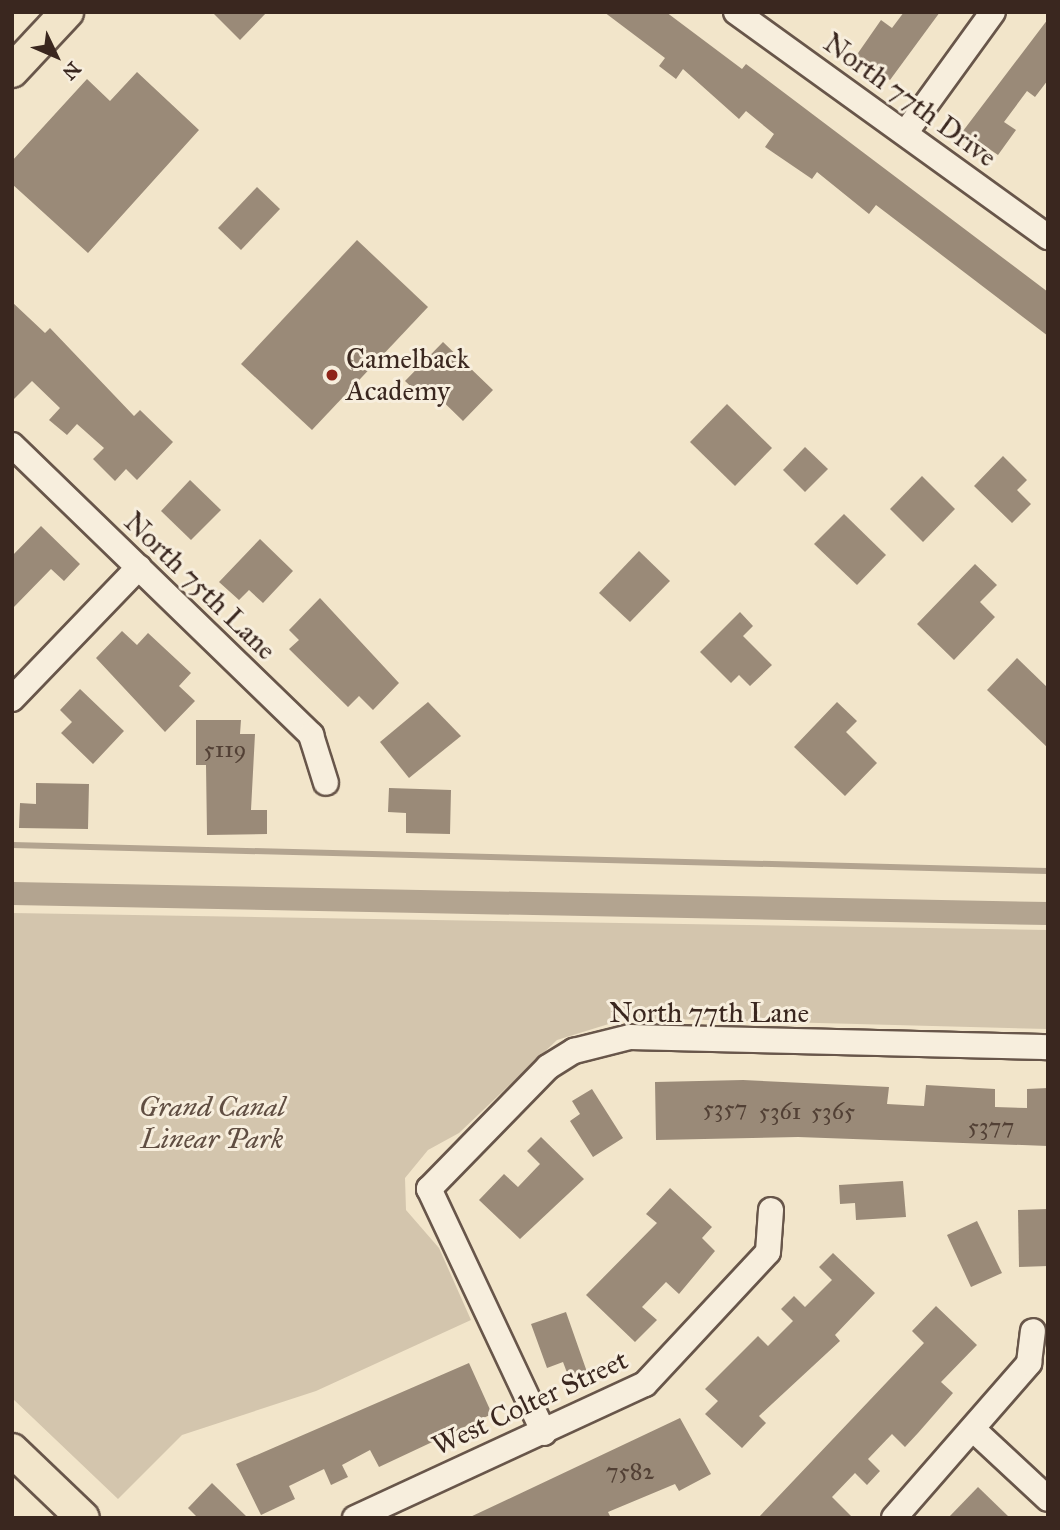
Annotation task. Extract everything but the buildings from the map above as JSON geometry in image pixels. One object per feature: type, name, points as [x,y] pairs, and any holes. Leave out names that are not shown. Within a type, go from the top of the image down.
[{"type":"main road","points":[[12,71],[67,12]]},
{"type":"main road","points":[[12,1450],[83,1518]]},
{"type":"street","name":"North 77th Drive","points":[[736,12],[1048,237]]},
{"type":"street","points":[[905,132],[993,12]]},
{"type":"street","name":"North 75th Lane","points":[[12,445],[311,735],[326,783]]},
{"type":"street","points":[[12,699],[139,567]]},
{"type":"street","name":"North 77th Lane","points":[[544,1433],[429,1189],[548,1067],[600,1042],[630,1037],[1048,1047]]},
{"type":"street","name":"West Colter Street","points":[[355,1518],[544,1433],[645,1384],[672,1361],[768,1252],[771,1210]]},
{"type":"street","points":[[894,1518],[976,1432],[1029,1363],[1033,1331]]},
{"type":"street","points":[[976,1432],[1048,1499]]},
{"type":"green space","name":"Grand Canal Linear Park","points":[[12,913],[1048,930],[1048,1029],[628,1018],[557,1040],[459,1133],[428,1150],[405,1178],[406,1210],[439,1248],[471,1320],[316,1391],[182,1435],[118,1499],[12,1398]]},
{"type":"waterway","points":[[12,845],[1048,871]]},
{"type":"waterway","points":[[12,893],[1048,913]]},
{"type":"place","name":"Camelback Academy","points":[[332,375]]}]
